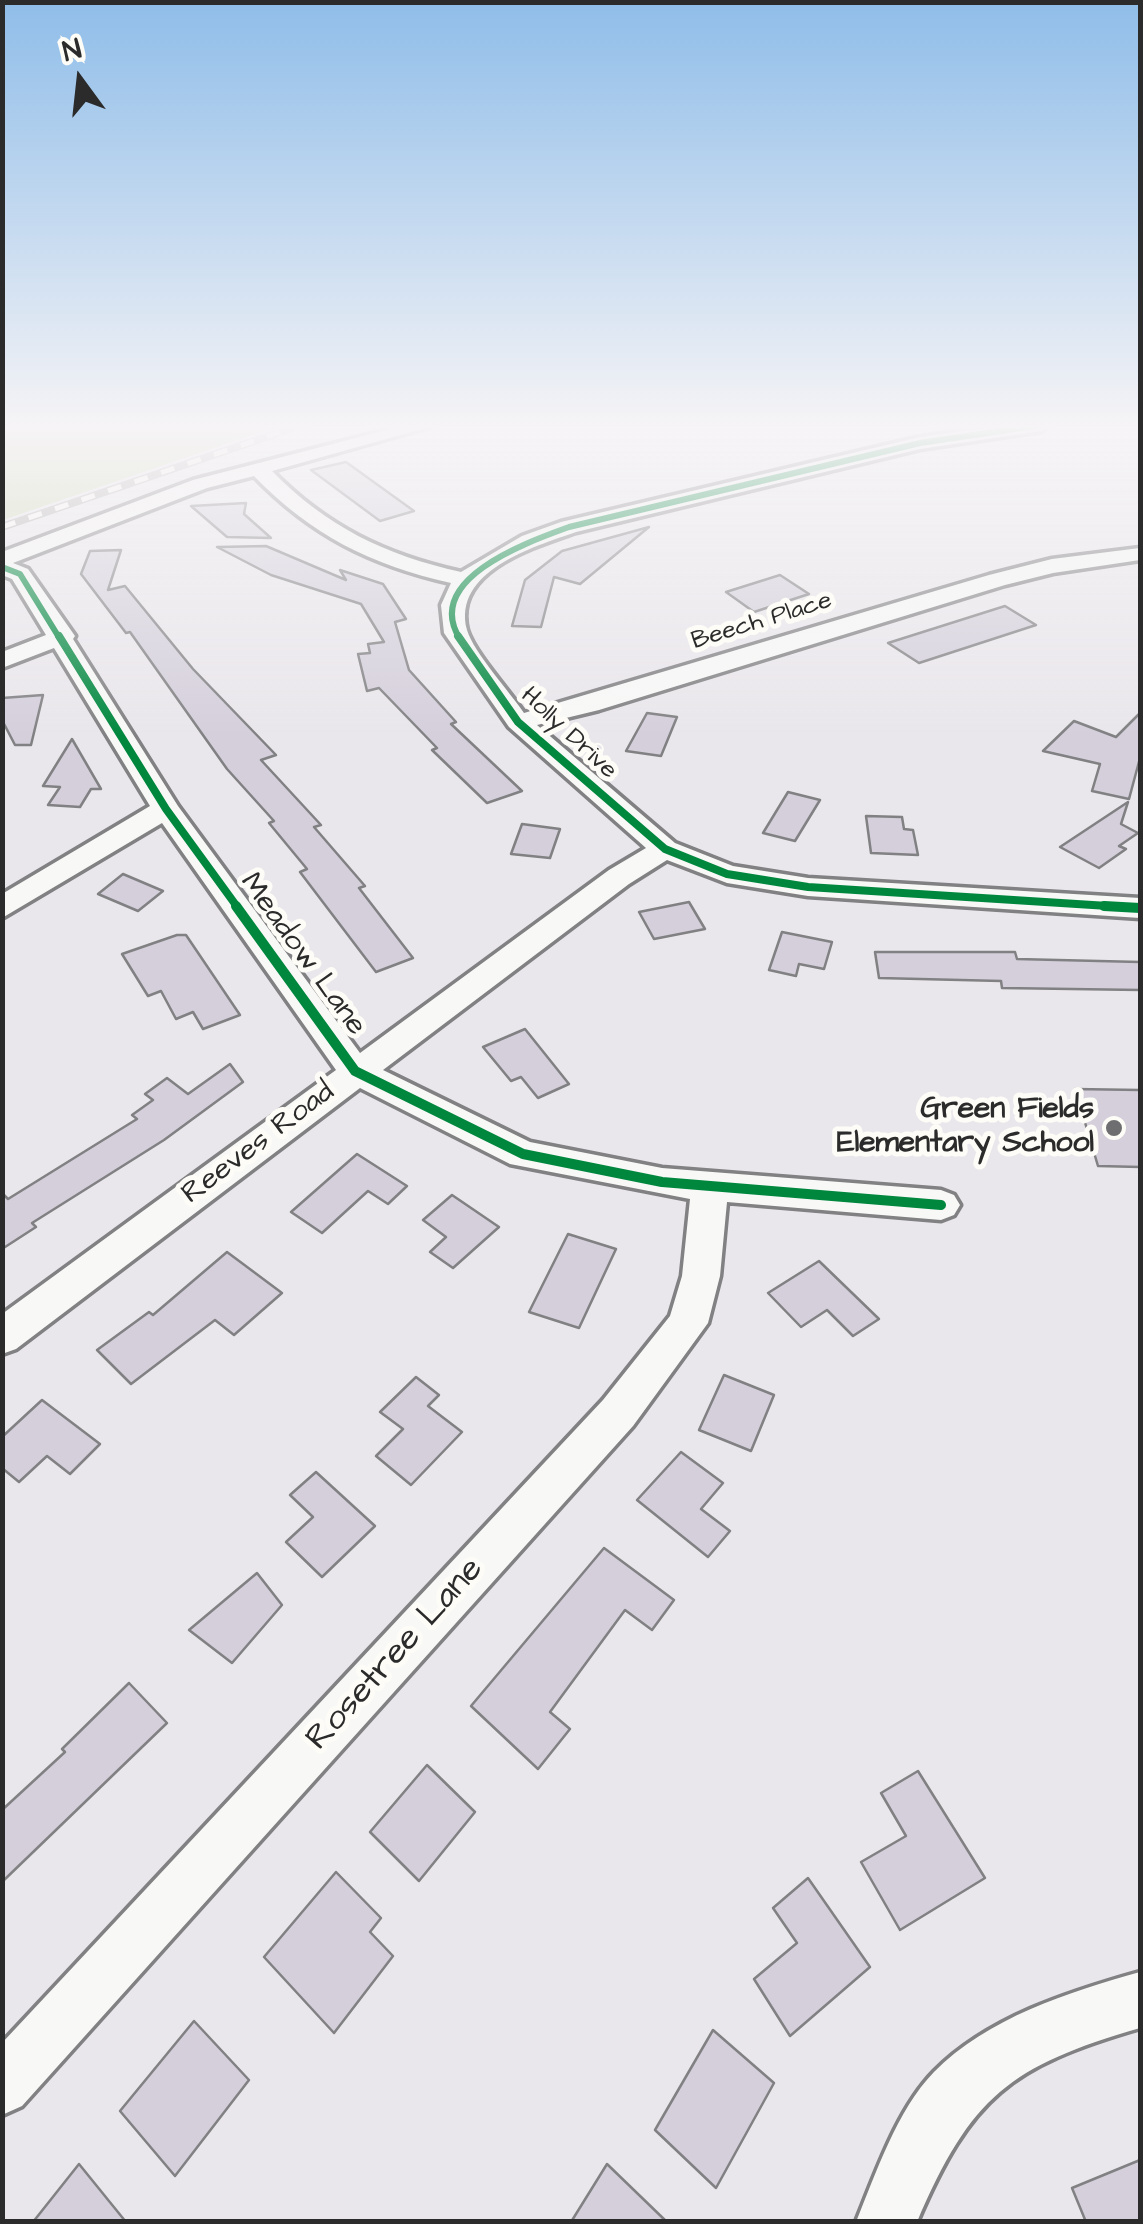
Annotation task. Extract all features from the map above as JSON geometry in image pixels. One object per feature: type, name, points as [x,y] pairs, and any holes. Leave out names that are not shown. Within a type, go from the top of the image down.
[{"type":"street","points":[[2,563],[84,529]]},
{"type":"street","points":[[322,529],[402,566],[464,579],[530,541],[562,529]]},
{"type":"street","name":"Beech Place","points":[[518,722],[590,706],[996,580],[1052,566],[1140,554]]},
{"type":"street","name":"Meadow Lane","points":[[2,563],[20,574],[63,636],[166,809],[356,1072],[523,1154],[662,1182],[941,1205]]},
{"type":"street","name":"Holly Drive","points":[[464,579],[453,605],[456,633],[518,722],[665,849],[728,874],[808,887],[1140,908]]},
{"type":"street","points":[[2,661],[63,636]]},
{"type":"street","points":[[2,908],[166,809]]},
{"type":"street","name":"Reeves Road","points":[[2,1337],[620,877],[665,849]]},
{"type":"street","name":"Rosetree Lane","points":[[2,2086],[618,1413],[677,1338],[688,1323],[701,1276],[710,1184]]},
{"type":"street","points":[[886,2222],[953,2094],[1026,2041],[1086,2015],[1140,2000]]},
{"type":"building","points":[[217,529],[261,529],[271,538],[227,537]]},
{"type":"building","points":[[647,529],[580,584],[554,577],[541,627],[512,626],[525,580],[562,551]]},
{"type":"building","points":[[266,546],[346,580],[340,570],[383,584],[406,619],[395,622],[409,670],[456,722],[451,724],[522,791],[487,803],[432,750],[437,748],[379,688],[367,691],[358,654],[370,653],[368,644],[384,642],[361,604],[271,575],[217,547]]},
{"type":"building","points":[[121,550],[108,590],[125,586],[193,669],[276,755],[261,760],[321,825],[314,827],[365,886],[359,888],[413,958],[376,972],[300,872],[307,869],[269,823],[274,821],[227,769],[130,632],[126,633],[81,574],[90,551]]},
{"type":"building","points":[[780,575],[809,594],[754,612],[726,592]]},
{"type":"building","points":[[1005,606],[1036,625],[919,663],[888,643]]},
{"type":"building","points":[[43,695],[31,745],[15,745],[2,720],[2,698]]},
{"type":"building","points":[[647,713],[677,717],[661,756],[626,751]]},
{"type":"building","points":[[1140,713],[1140,758],[1129,799],[1092,791],[1100,764],[1043,751],[1074,721],[1116,737]]},
{"type":"building","points":[[72,739],[101,789],[91,789],[80,807],[48,805],[60,787],[43,786]]},
{"type":"building","points":[[788,792],[820,800],[795,841],[763,833]]},
{"type":"building","points":[[1128,802],[1121,824],[1138,833],[1119,846],[1126,849],[1099,868],[1060,847]]},
{"type":"building","points":[[866,816],[902,817],[904,829],[913,830],[918,855],[871,853]]},
{"type":"building","points":[[522,824],[560,829],[550,858],[511,854]]},
{"type":"building","points":[[123,874],[163,891],[138,911],[98,894]]},
{"type":"building","points":[[689,902],[705,929],[654,939],[639,912]]},
{"type":"building","points":[[782,932],[832,942],[824,969],[799,964],[796,976],[769,970]]},
{"type":"building","points":[[186,935],[240,1015],[203,1029],[193,1012],[176,1019],[161,991],[148,996],[122,954]]},
{"type":"building","points":[[875,952],[1015,952],[1017,959],[1140,962],[1140,990],[1002,988],[1001,981],[879,978]]},
{"type":"building","points":[[525,1029],[569,1084],[538,1098],[521,1077],[511,1081],[483,1047]]},
{"type":"building","points":[[230,1064],[243,1082],[164,1140],[32,1223],[36,1227],[2,1249],[2,1193],[8,1199],[137,1119],[132,1115],[153,1100],[145,1094],[167,1078],[188,1094]]},
{"type":"building","name":"Green Fields Elementary School","points":[[1075,1089],[1140,1090],[1140,1167],[1098,1166]]},
{"type":"building","points":[[357,1154],[407,1186],[388,1204],[368,1191],[322,1233],[291,1212]]},
{"type":"building","points":[[452,1195],[499,1227],[453,1268],[430,1252],[446,1237],[423,1220]]},
{"type":"building","points":[[568,1234],[616,1249],[579,1328],[529,1312]]},
{"type":"building","points":[[227,1252],[282,1293],[234,1335],[215,1320],[131,1384],[97,1350],[149,1312],[153,1315]]},
{"type":"building","points":[[819,1261],[879,1319],[853,1336],[827,1310],[801,1327],[768,1293]]},
{"type":"building","points":[[724,1375],[774,1395],[751,1451],[699,1430]]},
{"type":"building","points":[[416,1377],[439,1395],[428,1406],[462,1432],[411,1485],[376,1456],[403,1429],[380,1412]]},
{"type":"building","points":[[42,1400],[100,1444],[70,1474],[47,1456],[19,1482],[2,1468],[2,1437]]},
{"type":"building","points":[[681,1452],[723,1483],[701,1509],[730,1531],[708,1557],[637,1500]]},
{"type":"building","points":[[316,1472],[375,1526],[322,1577],[286,1542],[313,1517],[290,1495]]},
{"type":"building","points":[[604,1548],[674,1600],[652,1630],[625,1610],[550,1712],[570,1729],[538,1769],[471,1706]]},
{"type":"building","points":[[257,1573],[282,1605],[232,1663],[189,1630]]},
{"type":"building","points":[[129,1683],[167,1723],[2,1882],[2,1810],[65,1752],[62,1749]]},
{"type":"building","points":[[427,1765],[475,1812],[419,1881],[370,1832]]},
{"type":"building","points":[[918,1771],[985,1878],[900,1930],[861,1862],[906,1836],[881,1793]]},
{"type":"building","points":[[336,1872],[381,1918],[370,1932],[393,1956],[334,2033],[264,1957]]},
{"type":"building","points":[[808,1878],[870,1967],[790,2036],[754,1979],[797,1943],[773,1908]]},
{"type":"building","points":[[194,2021],[249,2080],[175,2176],[120,2111]]},
{"type":"building","points":[[713,2030],[774,2083],[716,2188],[655,2130]]},
{"type":"building","points":[[1140,2160],[1140,2222],[1086,2222],[1072,2188]]},
{"type":"building","points":[[79,2164],[126,2222],[33,2222]]},
{"type":"building","points":[[607,2164],[667,2222],[571,2222]]},
{"type":"cycle path","points":[[564,529],[530,541],[464,579],[453,605],[456,633],[518,722],[665,849],[727,874],[808,887],[1140,908]]},
{"type":"cycle path","points":[[2,567],[20,574],[166,809],[355,1071],[523,1154],[662,1182],[941,1205]]},
{"type":"place","name":"Green Fields Elementary School","points":[[1114,1128]]}]
